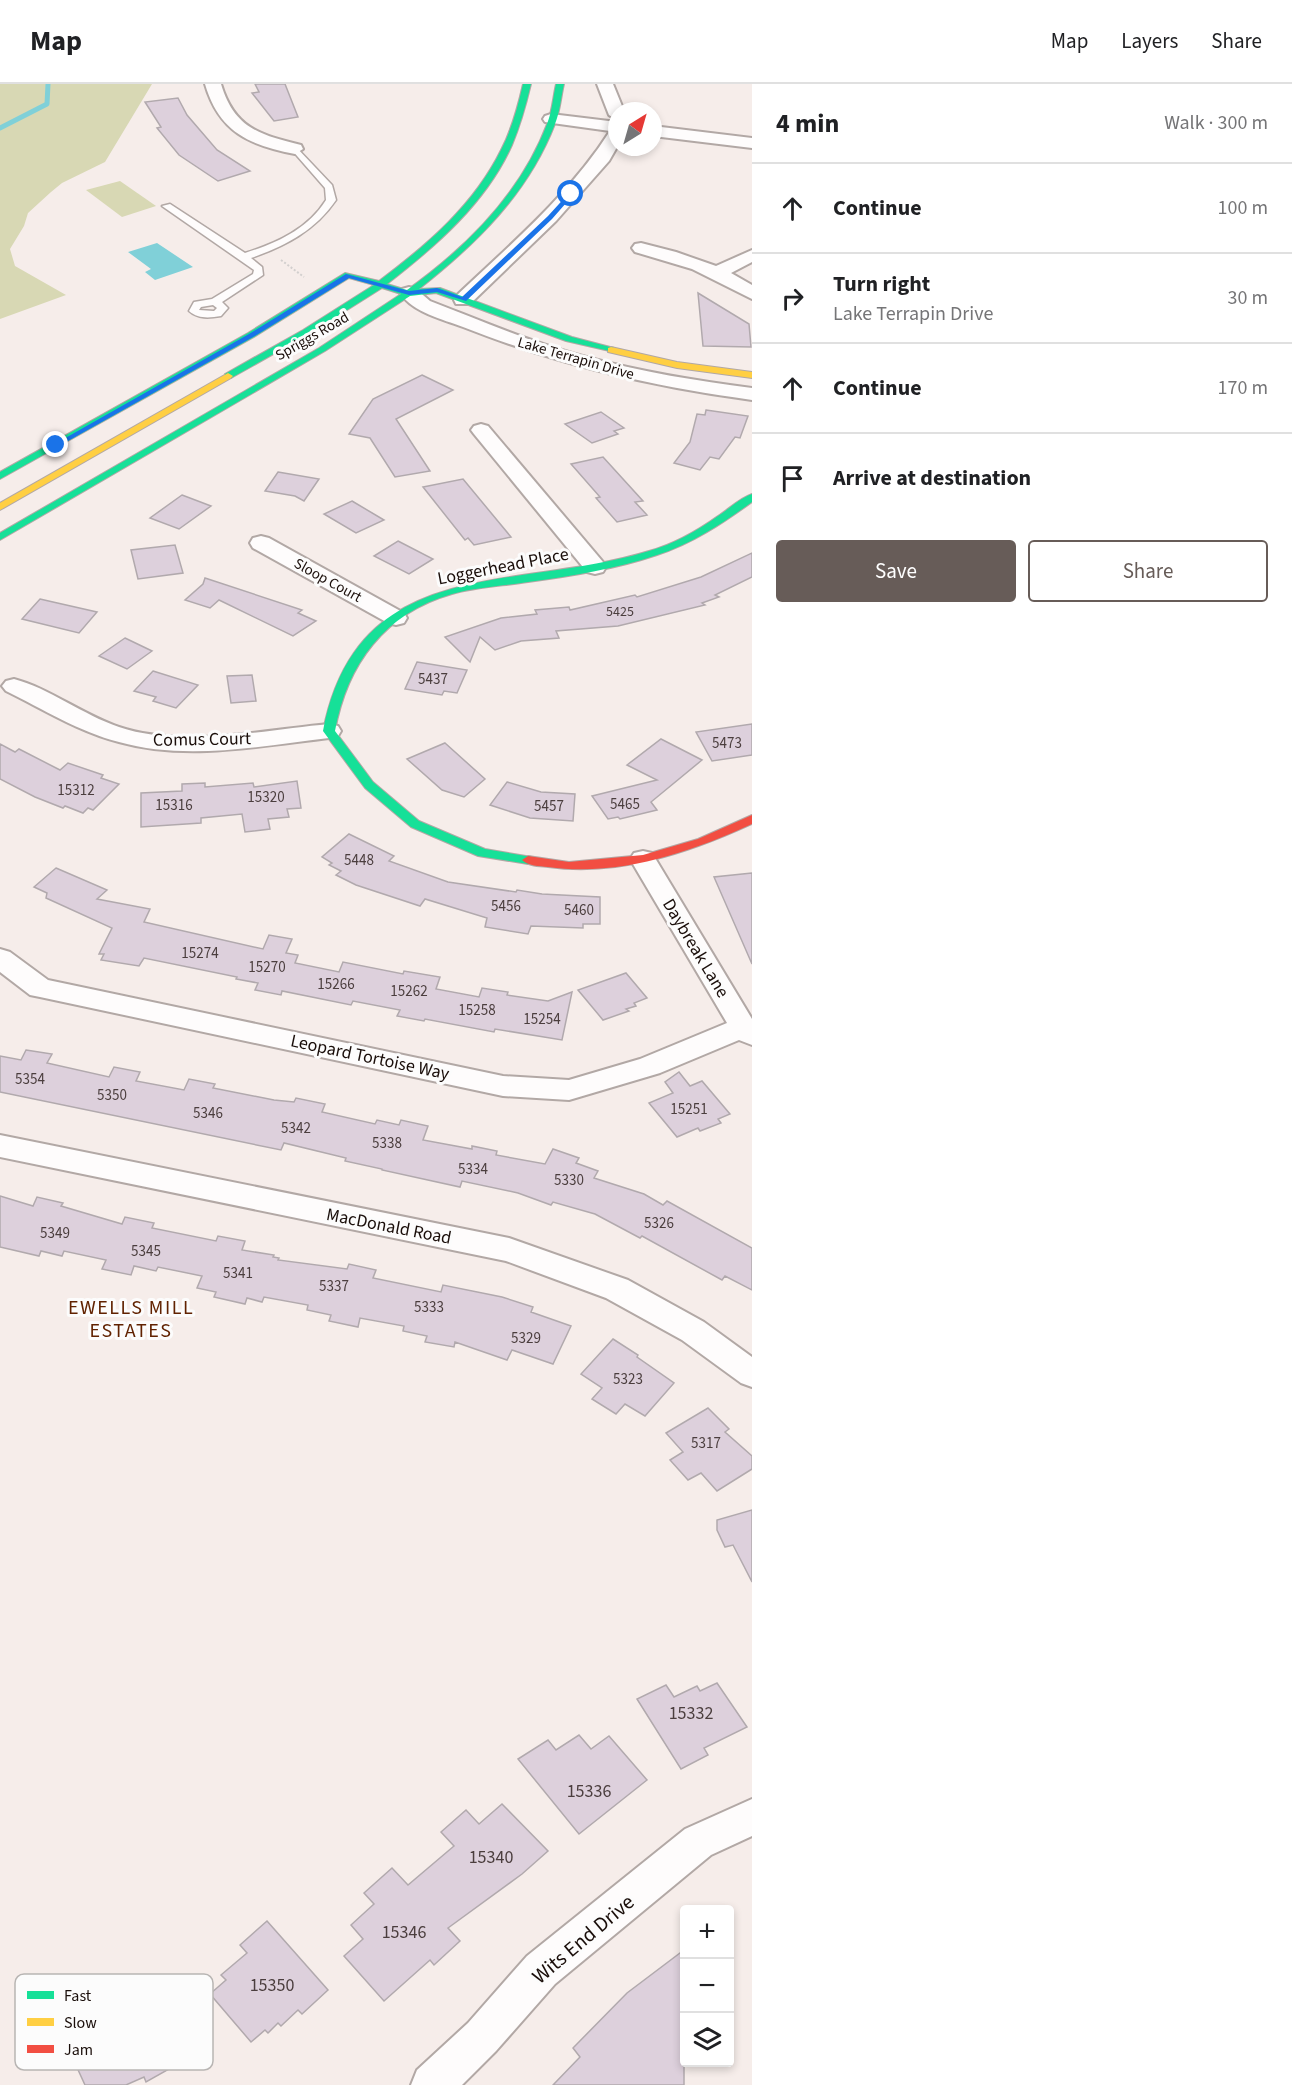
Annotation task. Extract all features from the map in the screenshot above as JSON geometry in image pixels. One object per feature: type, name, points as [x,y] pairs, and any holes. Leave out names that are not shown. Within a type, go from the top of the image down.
[{"type":"main road","name":"Spriggs Road","points":[[0,507],[356,303],[381,285],[450,225],[486,183],[508,147],[520,116],[527,84]]},
{"type":"main road","name":"Spriggs Road","points":[[0,537],[344,337],[380,315],[409,293],[471,242],[500,209],[534,159],[551,119],[560,84]]},
{"type":"main road","name":"Lake Terrapin Drive","points":[[336,283],[348,275],[409,293],[437,290],[603,349],[677,365],[752,375]]},
{"type":"main road","points":[[0,476],[251,335],[336,283]]},
{"type":"main road","name":"Loggerhead Place","points":[[329,731],[333,704],[344,675],[356,656],[380,630],[396,618],[435,597],[481,585],[595,567],[672,546],[720,520],[752,497]]},
{"type":"main road","points":[[329,731],[369,785],[415,824],[482,853],[569,866],[643,859],[702,842],[752,819]]},
{"type":"street","points":[[213,84],[220,105],[239,130],[265,143],[295,149]]},
{"type":"street","points":[[605,84],[612,102]]},
{"type":"street","points":[[551,119],[608,126]]},
{"type":"street","points":[[662,132],[752,143]]},
{"type":"street","points":[[463,300],[550,218],[608,148]]},
{"type":"street","points":[[641,249],[674,256],[717,273],[752,293]]},
{"type":"street","points":[[717,273],[752,255]]},
{"type":"street","name":"Lake Terrapin Drive","points":[[409,293],[423,305],[529,346],[576,360],[677,384],[752,394]]},
{"type":"street","points":[[481,430],[595,567]]},
{"type":"street","name":"Sloop Court","points":[[261,543],[396,618]]},
{"type":"street","name":"Comus Court","points":[[14,686],[105,729],[140,740],[187,742],[329,731]]},
{"type":"street","name":"Daybreak Lane","points":[[643,859],[747,1031]]},
{"type":"street","name":"Leopard Tortoise Way","points":[[0,958],[40,988],[503,1086],[569,1090],[650,1066],[747,1031]]},
{"type":"street","name":"MacDonald Road","points":[[0,1146],[509,1250],[617,1289],[693,1331],[752,1374]]},
{"type":"street","name":"Wits End Drive","points":[[432,2085],[482,2037],[541,1970],[698,1842],[752,1817]]},
{"type":"lane","points":[[244,257],[292,238],[319,215],[331,200],[329,187],[295,149]]},
{"type":"lane","points":[[167,206],[259,269],[258,275],[215,302]]},
{"type":"path","points":[[273,255],[302,277],[336,283]]},
{"type":"green space","points":[[0,84],[152,84],[105,162],[62,183],[28,213],[24,226],[10,249],[15,266],[66,295],[0,319]]},
{"type":"green space","points":[[120,181],[156,206],[122,217],[86,190]]},
{"type":"water","points":[[157,243],[193,267],[155,280],[145,272],[151,269],[128,252]]},
{"type":"building","points":[[255,84],[285,84],[298,117],[274,121],[252,93],[259,92]]},
{"type":"building","points":[[178,98],[187,115],[217,150],[250,171],[218,181],[179,155],[157,128],[161,127],[145,102]]},
{"type":"building","points":[[698,293],[749,324],[751,347],[703,346]]},
{"type":"building","points":[[422,375],[453,390],[396,419],[430,471],[395,477],[370,438],[349,434],[373,399]]},
{"type":"building","points":[[706,410],[748,416],[740,438],[735,437],[719,459],[710,457],[700,470],[674,463],[690,442],[697,414],[705,415]]},
{"type":"building","points":[[601,412],[624,428],[614,431],[618,434],[592,443],[565,424]]},
{"type":"building","points":[[603,457],[643,501],[635,502],[647,515],[617,522],[596,498],[600,497],[571,464]]},
{"type":"building","points":[[278,472],[319,479],[304,501],[295,496],[265,491]]},
{"type":"building","points":[[463,479],[511,537],[474,545],[468,538],[465,540],[423,487]]},
{"type":"building","points":[[182,495],[211,506],[179,529],[150,518]]},
{"type":"building","points":[[352,501],[384,520],[356,533],[324,514]]},
{"type":"building","points":[[398,541],[433,559],[409,574],[374,556]]},
{"type":"building","points":[[175,545],[183,573],[138,579],[131,550]]},
{"type":"building","points":[[752,553],[752,577],[715,595],[719,597],[702,603],[705,605],[618,626],[556,631],[559,638],[521,641],[495,650],[480,637],[470,662],[445,637],[501,618],[537,614],[535,610],[569,607],[570,610],[635,595],[637,597],[701,577]]},
{"type":"building","points":[[205,578],[302,610],[298,613],[316,621],[293,636],[219,600],[210,608],[185,600],[203,584]]},
{"type":"building","points":[[40,599],[97,612],[79,633],[22,619]]},
{"type":"building","points":[[125,638],[152,651],[127,669],[99,656]]},
{"type":"building","points":[[417,662],[467,670],[457,693],[444,691],[442,695],[405,689]]},
{"type":"building","points":[[153,671],[198,685],[176,708],[153,701],[156,697],[134,691]]},
{"type":"building","points":[[252,675],[256,701],[231,703],[227,676]]},
{"type":"building","points":[[752,724],[752,755],[712,761],[696,732]]},
{"type":"building","points":[[661,739],[702,760],[651,802],[657,810],[620,819],[618,817],[608,819],[592,796],[657,780],[627,765]]},
{"type":"building","points":[[445,743],[485,779],[464,797],[442,790],[407,759]]},
{"type":"building","points":[[0,744],[15,752],[19,749],[60,770],[68,763],[103,775],[101,778],[119,784],[93,810],[88,808],[83,813],[65,806],[63,808],[0,779]]},
{"type":"building","points":[[297,781],[301,808],[287,809],[289,817],[268,819],[270,829],[245,832],[242,814],[201,818],[201,823],[141,827],[141,793],[182,791],[182,784],[205,783],[205,787],[253,783],[254,787]]},
{"type":"building","points":[[507,782],[541,792],[575,794],[573,821],[530,818],[490,805]]},
{"type":"building","points":[[349,834],[394,856],[389,861],[448,882],[516,892],[517,890],[542,894],[600,897],[600,924],[583,924],[583,928],[531,926],[528,934],[485,927],[487,918],[425,899],[420,906],[356,885],[336,875],[341,871],[329,865],[332,863],[322,857]]},
{"type":"building","points":[[56,868],[107,890],[97,899],[150,909],[144,922],[263,949],[269,935],[292,939],[286,953],[298,955],[295,963],[339,972],[343,962],[403,974],[404,971],[440,977],[436,989],[479,997],[482,988],[508,992],[507,995],[548,1001],[572,992],[562,1040],[495,1029],[494,1032],[397,1016],[400,1010],[353,1001],[351,1005],[282,991],[281,995],[255,990],[258,983],[144,958],[139,966],[101,960],[104,954],[99,954],[112,928],[46,898],[47,893],[34,887]]},
{"type":"building","points":[[752,873],[752,964],[714,877]]},
{"type":"building","points":[[626,973],[647,998],[634,1003],[636,1006],[626,1009],[629,1011],[603,1020],[578,990]]},
{"type":"building","points":[[26,1050],[52,1054],[47,1063],[109,1077],[114,1067],[140,1072],[136,1081],[184,1090],[189,1079],[215,1084],[213,1088],[274,1100],[294,1102],[296,1098],[325,1104],[322,1112],[375,1124],[377,1120],[399,1125],[401,1120],[428,1126],[423,1140],[497,1151],[496,1155],[545,1164],[553,1149],[579,1158],[576,1163],[598,1171],[594,1178],[644,1194],[663,1205],[667,1201],[752,1248],[752,1290],[725,1276],[722,1280],[642,1236],[640,1238],[595,1214],[553,1202],[551,1205],[518,1193],[462,1181],[460,1187],[382,1170],[345,1161],[346,1158],[284,1143],[281,1150],[0,1092],[0,1056],[21,1060]]},
{"type":"building","points":[[679,1072],[690,1086],[702,1081],[730,1114],[718,1119],[721,1123],[700,1131],[698,1128],[677,1137],[649,1103],[673,1093],[665,1082]]},
{"type":"building","points":[[0,1196],[33,1206],[37,1197],[63,1203],[61,1206],[122,1224],[125,1217],[154,1223],[152,1228],[216,1241],[218,1236],[245,1241],[242,1250],[274,1255],[273,1257],[279,1258],[278,1260],[347,1269],[349,1264],[376,1270],[373,1278],[441,1292],[443,1285],[502,1297],[533,1307],[531,1312],[571,1326],[553,1364],[512,1350],[507,1360],[455,1342],[454,1347],[425,1342],[427,1336],[403,1331],[404,1326],[360,1318],[358,1327],[329,1321],[331,1315],[307,1310],[308,1305],[264,1297],[262,1302],[247,1298],[245,1304],[214,1297],[216,1292],[197,1288],[202,1276],[158,1267],[156,1271],[134,1266],[131,1275],[102,1269],[106,1260],[64,1251],[62,1256],[41,1251],[39,1256],[0,1247]]},
{"type":"building","points":[[613,1339],[674,1383],[645,1416],[625,1404],[616,1414],[592,1399],[602,1388],[581,1374]]},
{"type":"building","points":[[708,1408],[729,1429],[725,1432],[752,1456],[752,1469],[717,1491],[701,1473],[688,1480],[670,1460],[683,1452],[666,1433]]},
{"type":"building","points":[[752,1510],[752,1582],[733,1545],[725,1547],[717,1530],[717,1520]]},
{"type":"building","points":[[717,1683],[747,1727],[704,1748],[708,1755],[681,1769],[637,1699],[666,1685],[674,1697],[697,1686],[700,1691]]},
{"type":"building","points":[[579,1735],[591,1749],[609,1736],[647,1780],[579,1834],[518,1759],[548,1740],[556,1750]]},
{"type":"building","points":[[502,1804],[548,1851],[522,1874],[448,1928],[460,1941],[434,1965],[430,1960],[384,2001],[344,1956],[363,1939],[351,1925],[374,1904],[364,1893],[392,1868],[408,1885],[454,1846],[441,1832],[466,1810],[479,1824]]},
{"type":"building","points":[[267,1921],[328,1990],[302,2014],[298,2010],[281,2026],[278,2023],[268,2033],[265,2030],[251,2042],[213,1998],[213,1991],[226,1980],[221,1975],[247,1953],[240,1945]]},
{"type":"building","points":[[680,1953],[680,2067],[684,2067],[684,2085],[553,2085],[580,2057],[573,2048],[627,1993]]},
{"type":"building","points":[[78,2070],[167,2070],[146,2082],[144,2077],[126,2085],[85,2085]]},
{"type":"waterway","points":[[0,128],[47,104],[48,84]]},
{"type":"traffic: fast","points":[[228,376],[306,332],[382,283],[418,256],[451,225],[480,191],[504,153],[515,128],[527,84]]},
{"type":"traffic: fast","points":[[0,537],[322,350],[417,287],[460,251],[499,212],[530,170],[551,124],[560,84]]},
{"type":"traffic: fast","points":[[0,476],[251,335],[348,275],[409,293],[437,290],[569,339],[611,350]]},
{"type":"traffic: fast","points":[[528,860],[482,853],[415,824],[369,785],[329,731],[333,708],[351,667],[363,648],[378,632],[395,618],[436,596],[470,587],[592,568],[654,553],[693,536],[752,497]]},
{"type":"traffic: slow","points":[[611,350],[677,365],[752,375]]},
{"type":"traffic: slow","points":[[0,507],[228,376]]},
{"type":"traffic: jam","points":[[528,860],[569,866],[643,859],[702,842],[752,819]]},
{"type":"district","name":"EWELLS MILL ESTATES","points":[[131,1318]]},
{"type":"route","points":[[56,445],[251,335],[348,275],[409,293],[437,290],[463,300],[550,218],[571,194]]}]
